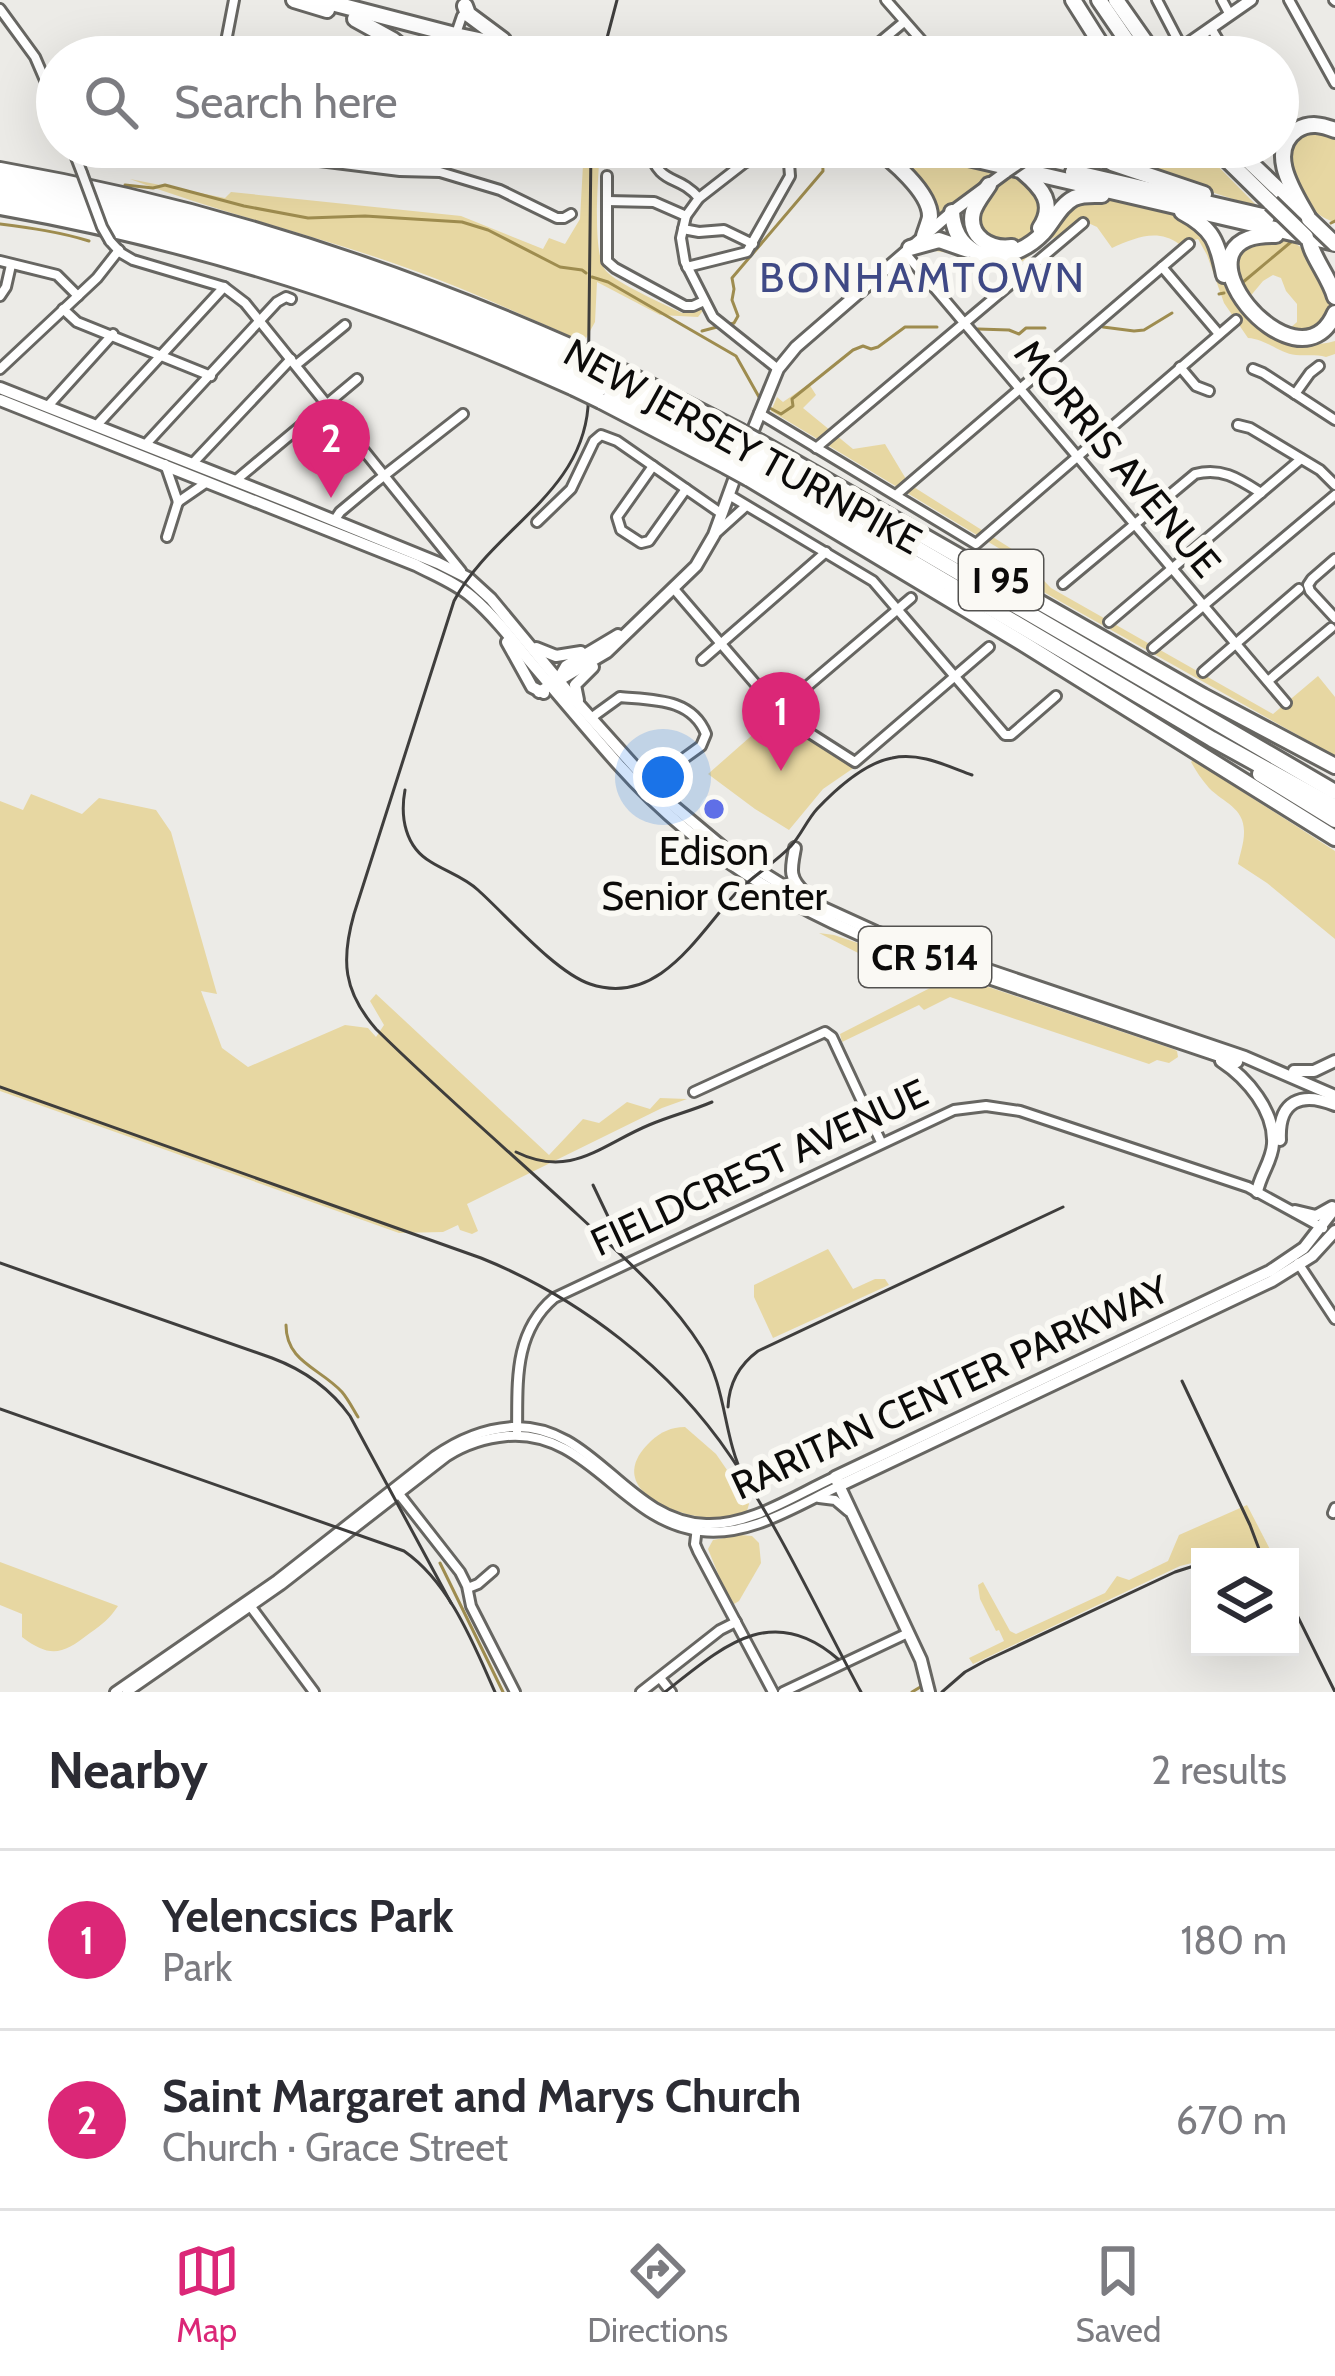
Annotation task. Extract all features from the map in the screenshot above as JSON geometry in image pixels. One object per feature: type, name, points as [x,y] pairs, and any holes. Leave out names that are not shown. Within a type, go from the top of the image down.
[{"type":"highway","points":[[293,0],[416,36]]},
{"type":"highway","points":[[320,0],[430,29],[440,36]]},
{"type":"highway","points":[[1072,0],[1095,36]]},
{"type":"highway","points":[[1099,0],[1124,36]]},
{"type":"highway","points":[[1117,0],[1142,36]]},
{"type":"highway","points":[[430,29],[453,26],[467,14],[497,36]]},
{"type":"highway","points":[[356,19],[386,36]]},
{"type":"highway","points":[[1299,124],[1311,119],[1335,127]]},
{"type":"highway","points":[[1299,130],[1306,126],[1335,127]]},
{"type":"highway","points":[[900,168],[930,214],[924,236]]},
{"type":"highway","points":[[989,184],[974,211],[974,230],[984,242],[1000,249],[1021,244],[1040,228],[1048,209],[1044,192],[1014,168]]},
{"type":"highway","points":[[1020,168],[1318,235]]},
{"type":"highway","points":[[1022,168],[1237,209],[1318,235]]},
{"type":"highway","points":[[1127,168],[1237,209]]},
{"type":"highway","points":[[1131,168],[1135,171]]},
{"type":"highway","points":[[1224,168],[1242,186],[1255,188]]},
{"type":"highway","points":[[1235,168],[1270,203],[1318,235]]},
{"type":"highway","points":[[1254,168],[1318,235]]},
{"type":"highway","points":[[1285,168],[1318,235],[1335,297]]},
{"type":"highway","name":"NEW JERSEY TURNPIKE","points":[[0,170],[122,194],[304,244],[440,292],[576,369]]},
{"type":"highway","name":"NEW JERSEY TURNPIKE","points":[[0,183],[162,217],[301,256],[451,309],[733,448],[1335,791]]},
{"type":"highway","name":"NEW JERSEY TURNPIKE","points":[[0,195],[159,229],[280,262],[576,369],[733,448],[1212,739],[1335,807]]},
{"type":"highway","points":[[907,250],[942,240],[994,257],[1029,245],[1079,197],[1144,198]]},
{"type":"highway","points":[[1172,205],[1210,232],[1230,291],[1258,324],[1290,341],[1335,338]]},
{"type":"highway","name":"NEW JERSEY TURNPIKE","points":[[0,207],[158,241],[576,369]]},
{"type":"highway","points":[[952,212],[956,232],[976,253]]},
{"type":"highway","points":[[1318,235],[1262,235],[1242,243],[1229,268],[1235,289],[1255,314],[1288,334],[1318,334],[1335,313]]},
{"type":"highway","name":"NEW JERSEY TURNPIKE","points":[[754,461],[1335,766]]},
{"type":"highway","name":"NEW JERSEY TURNPIKE","points":[[754,461],[964,607],[1335,838]]},
{"type":"highway","points":[[1212,739],[1335,820]]},
{"type":"main road","points":[[1199,36],[1248,0]]},
{"type":"main road","points":[[0,394],[452,583],[494,620],[532,687],[550,686],[646,616],[696,566],[714,535],[778,368],[796,346],[1009,168]]},
{"type":"main road","name":"CR 514","points":[[0,394],[97,426],[468,578],[525,639],[550,686],[591,718],[646,786],[726,850],[815,904],[876,932],[1245,1057],[1335,1101]]},
{"type":"main road","points":[[334,521],[341,535]]},
{"type":"main road","points":[[525,639],[556,656],[601,650]]},
{"type":"main road","points":[[574,704],[575,685],[601,650]]},
{"type":"main road","points":[[550,686],[574,704]]},
{"type":"main road","name":"CR 514","points":[[574,704],[703,844],[823,919],[1285,1079],[1335,1101]]},
{"type":"main road","points":[[795,848],[790,875],[815,904]]},
{"type":"main road","points":[[1185,1045],[1229,1067],[1260,1101],[1274,1144],[1257,1192]]},
{"type":"main road","points":[[1245,1057],[1299,1072],[1335,1061]]},
{"type":"main road","points":[[1257,1192],[1277,1155],[1280,1124],[1288,1107],[1310,1098],[1335,1101]]},
{"type":"main road","points":[[1295,1211],[1318,1215],[1335,1207]]},
{"type":"main road","name":"RARITAN CENTER PARKWAY","points":[[837,1481],[1301,1257],[1332,1235],[1335,1207]]},
{"type":"main road","points":[[1295,1211],[1309,1228],[1301,1257]]},
{"type":"main road","points":[[1301,1257],[1332,1235]]},
{"type":"main road","points":[[837,1481],[923,1665],[929,1692]]},
{"type":"street","points":[[227,36],[234,0]]},
{"type":"street","points":[[886,0],[917,36]]},
{"type":"street","points":[[1156,0],[1170,36]]},
{"type":"street","points":[[1222,0],[1230,14]]},
{"type":"street","points":[[1288,0],[1335,82]]},
{"type":"street","points":[[0,9],[36,59]]},
{"type":"street","points":[[459,36],[467,14]]},
{"type":"street","points":[[887,36],[904,22]]},
{"type":"street","points":[[1211,28],[1216,36]]},
{"type":"street","points":[[80,168],[102,227],[118,250],[133,260],[236,294],[468,578]]},
{"type":"street","points":[[376,168],[470,179],[557,218],[571,214]]},
{"type":"street","points":[[656,168],[699,198]]},
{"type":"street","points":[[738,168],[699,198],[686,216],[682,251],[717,322],[778,368]]},
{"type":"street","points":[[687,267],[742,255],[753,244],[790,176],[789,168]]},
{"type":"street","points":[[607,176],[607,261],[686,306],[704,301]]},
{"type":"street","points":[[607,201],[651,201],[686,216]]},
{"type":"street","points":[[816,448],[1083,223]]},
{"type":"street","points":[[683,229],[724,230],[753,244]]},
{"type":"street","points":[[896,496],[1189,244]]},
{"type":"street","points":[[0,369],[97,278],[118,250]]},
{"type":"street","name":"MORRIS AVENUE","points":[[907,250],[963,324],[1286,703]]},
{"type":"street","points":[[0,261],[57,275],[78,296]]},
{"type":"street","points":[[0,296],[11,266]]},
{"type":"street","points":[[1162,267],[1219,334]]},
{"type":"street","points":[[97,426],[224,287]]},
{"type":"street","points":[[145,445],[281,299],[291,299]]},
{"type":"street","points":[[63,310],[76,322],[119,334],[211,376]]},
{"type":"street","points":[[759,413],[976,544],[1236,320]]},
{"type":"street","points":[[192,464],[293,362],[345,325]]},
{"type":"street","points":[[47,407],[119,334]]},
{"type":"street","points":[[1295,394],[1319,366]]},
{"type":"street","points":[[1180,368],[1196,386],[1209,391]]},
{"type":"street","points":[[1252,369],[1335,420]]},
{"type":"street","points":[[235,481],[357,379]]},
{"type":"street","points":[[334,521],[463,414]]},
{"type":"street","points":[[1238,424],[1325,474],[1335,485]]},
{"type":"street","points":[[537,522],[571,489],[601,435],[611,437],[722,514]]},
{"type":"street","points":[[1109,622],[1301,459]]},
{"type":"street","points":[[165,464],[178,502],[167,537]]},
{"type":"street","points":[[653,465],[617,517],[621,530],[641,543],[649,541],[686,490]]},
{"type":"street","points":[[1064,584],[1189,477],[1203,471],[1227,473],[1261,493]]},
{"type":"street","points":[[376,482],[387,481],[395,487]]},
{"type":"street","points":[[178,502],[208,482]]},
{"type":"street","points":[[729,495],[873,581],[1005,735],[1056,696]]},
{"type":"street","points":[[1153,648],[1335,495]]},
{"type":"street","points":[[714,535],[746,506]]},
{"type":"street","points":[[702,660],[826,552]]},
{"type":"street","points":[[1268,681],[1333,623],[1308,585],[1335,559]]},
{"type":"street","points":[[674,589],[778,711],[855,762],[989,647]]},
{"type":"street","points":[[1203,672],[1299,589]]},
{"type":"street","points":[[778,711],[911,598]]},
{"type":"street","points":[[591,718],[620,697],[677,704],[703,724],[706,734],[701,746],[646,786]]},
{"type":"street","points":[[659,713],[660,701]]},
{"type":"street","points":[[694,1092],[825,1032],[832,1037],[881,1142]]},
{"type":"street","name":"FIELDCREST AVENUE","points":[[517,1431],[523,1342],[536,1317],[554,1298],[955,1110],[1003,1107],[1221,1178],[1295,1211],[1332,1235]]},
{"type":"street","points":[[1301,1257],[1335,1319]]},
{"type":"street","name":"RARITAN CENTER PARKWAY","points":[[517,1431],[538,1429],[568,1440],[648,1505],[718,1532],[749,1527],[837,1481]]},
{"type":"street","points":[[115,1692],[463,1446],[517,1431]]},
{"type":"street","name":"RARITAN CENTER PARKWAY","points":[[517,1431],[569,1450],[639,1507],[671,1525],[697,1527],[738,1520],[837,1481]]},
{"type":"street","points":[[397,1491],[456,1564],[471,1606],[514,1692]]},
{"type":"street","points":[[128,1692],[251,1607],[397,1491]]},
{"type":"street","points":[[806,1501],[836,1500],[856,1521]]},
{"type":"street","points":[[671,1525],[699,1554]]},
{"type":"street","points":[[697,1527],[699,1554],[773,1692]]},
{"type":"street","points":[[710,1574],[701,1544],[718,1532]]},
{"type":"street","points":[[468,1588],[493,1571]]},
{"type":"street","points":[[251,1607],[314,1692]]},
{"type":"street","points":[[640,1692],[736,1622]]},
{"type":"street","points":[[783,1692],[908,1633]]},
{"type":"street","points":[[660,1678],[671,1692]]},
{"type":"shaded area","points":[[1311,128],[1335,136],[1335,222],[1313,210],[1298,188],[1292,168],[1299,168],[1299,136]]},
{"type":"shaded area","points":[[583,168],[599,168],[597,230],[606,271],[682,313],[705,308],[698,317],[660,315],[597,282],[595,322],[584,342],[421,273],[130,179],[225,198],[231,192],[461,216],[543,249],[549,238],[565,244],[580,219]]},
{"type":"shaded area","points":[[897,168],[997,171],[933,221],[934,210]]},
{"type":"shaded area","points":[[1143,168],[1220,168],[1258,207]]},
{"type":"shaded area","points":[[1015,173],[1045,205],[1033,229],[1014,242],[980,234],[978,206]]},
{"type":"shaded area","points":[[1102,197],[1175,215],[1201,227],[1211,240],[1230,297],[1253,325],[1282,341],[1335,341],[1335,354],[1296,355],[1248,338],[1224,303],[1198,239],[1179,244],[1162,236],[1146,236],[1112,248],[1097,227],[1086,222],[1049,240],[1013,269],[927,250],[940,244],[1018,254],[1071,203]]},
{"type":"shaded area","points":[[1281,237],[1301,247],[1324,276],[1331,312],[1322,329],[1289,329],[1297,322],[1297,304],[1281,278],[1273,275],[1263,281],[1248,299],[1236,283],[1244,247]]},
{"type":"shaded area","points":[[809,384],[816,395],[803,408],[853,449],[885,444],[909,484],[1015,551],[1051,588],[1273,714],[1318,676],[1335,697],[1335,756],[994,564],[1028,577],[1015,558],[771,411],[777,397],[783,402]]},
{"type":"shaded area","points":[[775,715],[855,767],[823,789],[789,830],[708,774]]},
{"type":"shaded area","points":[[1193,760],[1335,851],[1335,939],[1238,864],[1244,837],[1241,818],[1206,785]]},
{"type":"shaded area","points":[[31,794],[82,814],[99,798],[156,810],[171,832],[217,994],[201,991],[222,1048],[248,1067],[345,1025],[368,1028],[376,1037],[384,1025],[370,1001],[376,994],[549,1155],[583,1119],[599,1123],[627,1102],[650,1109],[660,1098],[687,1099],[467,1204],[478,1231],[472,1234],[458,1225],[443,1232],[399,1233],[0,1091],[0,801],[23,810]]},
{"type":"shaded area","points":[[819,933],[1173,1049],[1178,1057],[1169,1063],[1149,1064],[950,997],[924,1010],[919,1005],[842,1042],[840,1034],[934,982]]},
{"type":"shaded area","points":[[828,1249],[853,1289],[875,1279],[885,1279],[889,1285],[773,1338],[754,1297],[754,1285]]},
{"type":"shaded area","points":[[685,1427],[716,1454],[747,1499],[747,1511],[701,1517],[670,1508],[644,1493],[634,1470],[639,1456],[659,1435]]},
{"type":"shaded area","points":[[1247,1505],[1269,1548],[1191,1548],[1191,1563],[973,1664],[969,1658],[1004,1641],[980,1599],[978,1585],[983,1582],[1016,1634],[1105,1593],[1117,1576],[1129,1580],[1168,1561],[1179,1535]]},
{"type":"shaded area","points":[[741,1535],[759,1543],[761,1563],[734,1604],[708,1549],[713,1540]]},
{"type":"shaded area","points":[[0,1562],[118,1606],[72,1646],[41,1649],[22,1637],[22,1614],[0,1605]]},
{"type":"waterway","points":[[727,325],[738,316],[732,278],[823,168]]},
{"type":"waterway","points":[[125,185],[165,185],[308,218],[462,222],[560,267],[586,273]]},
{"type":"waterway","points":[[1331,223],[1335,221]]},
{"type":"waterway","points":[[0,224],[89,241]]},
{"type":"waterway","points":[[1242,283],[1291,242]]},
{"type":"waterway","points":[[592,277],[736,356],[759,397]]},
{"type":"waterway","points":[[1219,294],[1224,293]]},
{"type":"waterway","points":[[1103,327],[1144,330],[1172,313]]},
{"type":"waterway","points":[[702,331],[717,327]]},
{"type":"waterway","points":[[768,407],[781,414],[793,406],[792,399],[853,350],[878,347],[905,327],[937,327]]},
{"type":"waterway","points":[[978,329],[1019,334],[1026,328],[1045,328]]},
{"type":"waterway","points":[[286,1325],[298,1356],[342,1392],[358,1417]]},
{"type":"waterway","points":[[440,1563],[503,1692]]},
{"type":"waterway","points":[[912,1692],[922,1686]]},
{"type":"railway","points":[[608,36],[617,0]]},
{"type":"railway","points":[[591,168],[588,407],[582,438],[553,488],[490,553],[454,601],[354,914],[347,946],[348,975],[357,1001],[376,1029],[675,1311],[710,1364],[744,1478]]},
{"type":"railway","points":[[405,790],[406,830],[422,856],[473,885],[576,978],[614,988],[636,986],[674,963],[735,894],[791,846],[817,809],[861,771],[882,761],[913,757],[972,775]]},
{"type":"railway","points":[[0,1087],[481,1258],[588,1315],[652,1365],[731,1457],[783,1543],[861,1692]]},
{"type":"railway","points":[[516,1152],[553,1162],[570,1161],[712,1102]]},
{"type":"railway","points":[[593,1185],[624,1250]]},
{"type":"railway","points":[[728,1407],[736,1375],[758,1351],[1063,1207]]},
{"type":"railway","points":[[0,1263],[272,1358],[316,1381],[350,1416],[451,1603]]},
{"type":"railway","points":[[1182,1381],[1259,1548]]},
{"type":"railway","points":[[0,1409],[404,1551],[447,1597],[495,1692]]},
{"type":"railway","points":[[942,1692],[985,1661],[1191,1567]]},
{"type":"railway","points":[[1299,1619],[1335,1692]]},
{"type":"railway","points":[[665,1692],[726,1647],[768,1632],[790,1633],[814,1642],[838,1659]]},
{"type":"place","name":"Saint Margaret and Marys Church","points":[[331,498]]},
{"type":"place","name":"Yelencsics Park","points":[[781,771]]},
{"type":"place","name":"Edison Senior Center","points":[[714,809]]},
{"type":"district","name":"BONHAMTOWN","points":[[923,277]]}]
